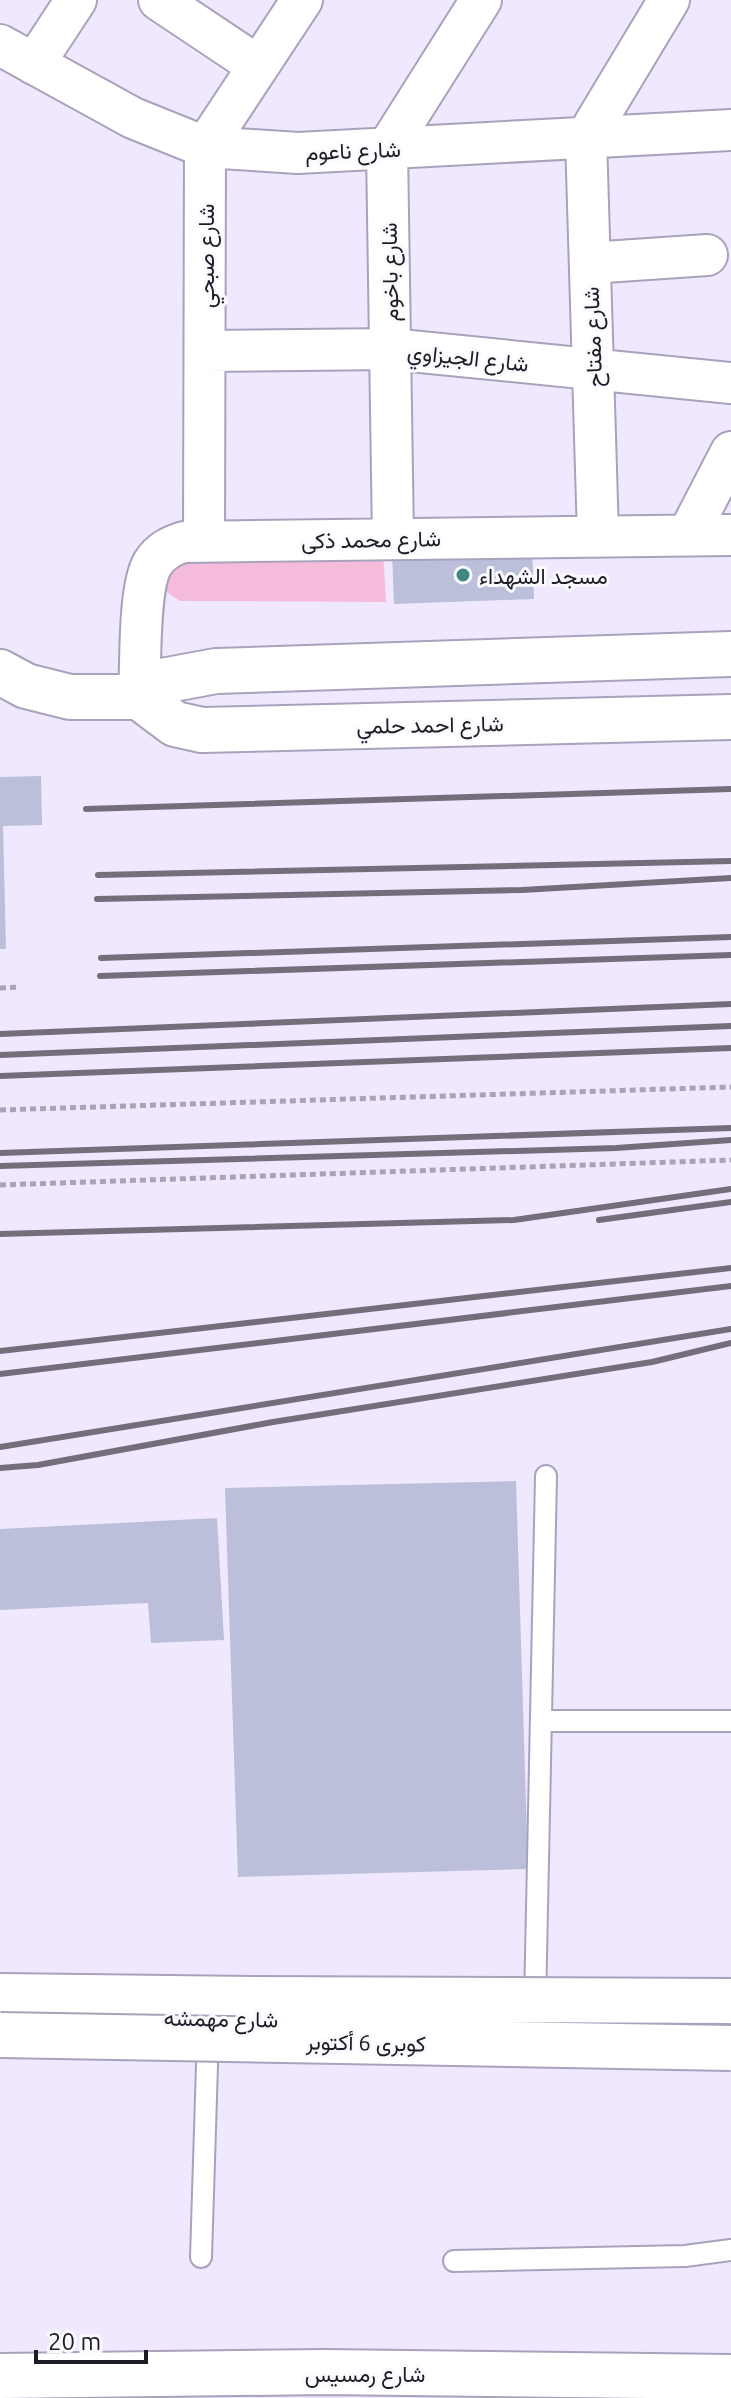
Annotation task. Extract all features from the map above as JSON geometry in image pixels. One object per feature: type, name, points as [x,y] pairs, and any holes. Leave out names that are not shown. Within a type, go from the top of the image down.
[{"type":"main road","points":[[0,672],[47,693],[139,697],[162,681],[216,671],[731,654]]},
{"type":"main road","name":"شارع احمد حلمي","points":[[139,697],[175,724],[202,730],[731,717]]},
{"type":"main road","name":"كوبرى 6 أكتوبر","points":[[0,1996],[731,2001]]},
{"type":"main road","name":"شارع مهمشه","points":[[0,2015],[731,2023]]},
{"type":"main road","name":"كوبرى 6 أكتوبر","points":[[0,2035],[731,2048]]},
{"type":"main road","name":"شارع رمسيس","points":[[0,2376],[340,2372],[731,2377]]},
{"type":"street","points":[[34,64],[76,0]]},
{"type":"street","points":[[159,0],[258,66]]},
{"type":"street","points":[[205,147],[302,0]]},
{"type":"street","points":[[387,149],[481,0]]},
{"type":"street","points":[[586,138],[669,0]]},
{"type":"street","name":"شارع ناعوم","points":[[0,45],[133,118],[205,147],[298,153],[731,130]]},
{"type":"street","name":"شارع مفتاح","points":[[586,138],[598,536]]},
{"type":"street","name":"شارع صبحي","points":[[204,540],[205,147]]},
{"type":"street","name":"شارع باخوم","points":[[387,149],[393,539]]},
{"type":"street","points":[[590,263],[707,255]]},
{"type":"street","name":"شارع الجيزاوي","points":[[205,351],[390,349],[731,383]]},
{"type":"street","points":[[688,535],[731,452]]},
{"type":"street","name":"شارع محمد ذكى","points":[[139,697],[145,586],[152,564],[166,548],[204,540],[731,535]]},
{"type":"lane","points":[[535,2020],[546,1476]]},
{"type":"lane","points":[[541,1721],[731,1721]]},
{"type":"lane","points":[[201,2257],[208,2019]]},
{"type":"lane","points":[[454,2261],[685,2256],[731,2250]]},
{"type":"path","points":[[0,988],[19,987]]},
{"type":"path","points":[[0,1110],[731,1087]]},
{"type":"path","points":[[0,1185],[731,1160]]},
{"type":"shaded area","points":[[383,551],[386,602],[180,601],[168,593],[161,578],[166,561]]},
{"type":"building","name":"مسجد الشهداء","points":[[532,546],[534,599],[394,604],[392,551]]},
{"type":"building","points":[[41,776],[42,825],[3,826],[6,949],[0,949],[0,777]]},
{"type":"building","points":[[516,1481],[528,1869],[238,1877],[225,1488]]},
{"type":"building","points":[[217,1518],[224,1640],[151,1643],[148,1603],[0,1610],[0,1529]]},
{"type":"railway","points":[[86,809],[731,789]]},
{"type":"railway","points":[[98,875],[731,861]]},
{"type":"railway","points":[[97,899],[522,890],[731,878]]},
{"type":"railway","points":[[101,958],[731,937]]},
{"type":"railway","points":[[100,976],[731,955]]},
{"type":"railway","points":[[0,1034],[731,1004]]},
{"type":"railway","points":[[0,1055],[731,1026]]},
{"type":"railway","points":[[0,1076],[731,1048]]},
{"type":"railway","points":[[0,1153],[731,1128]]},
{"type":"railway","points":[[0,1166],[616,1148],[731,1140]]},
{"type":"railway","points":[[0,1234],[514,1220],[731,1189]]},
{"type":"railway","points":[[599,1220],[731,1202]]},
{"type":"railway","points":[[0,1351],[731,1268]]},
{"type":"railway","points":[[0,1374],[731,1286]]},
{"type":"railway","points":[[0,1447],[731,1329]]},
{"type":"railway","points":[[0,1468],[38,1465],[273,1422],[652,1362],[731,1343]]},
{"type":"place","name":"مسجد الشهداء","points":[[463,575]]}]
